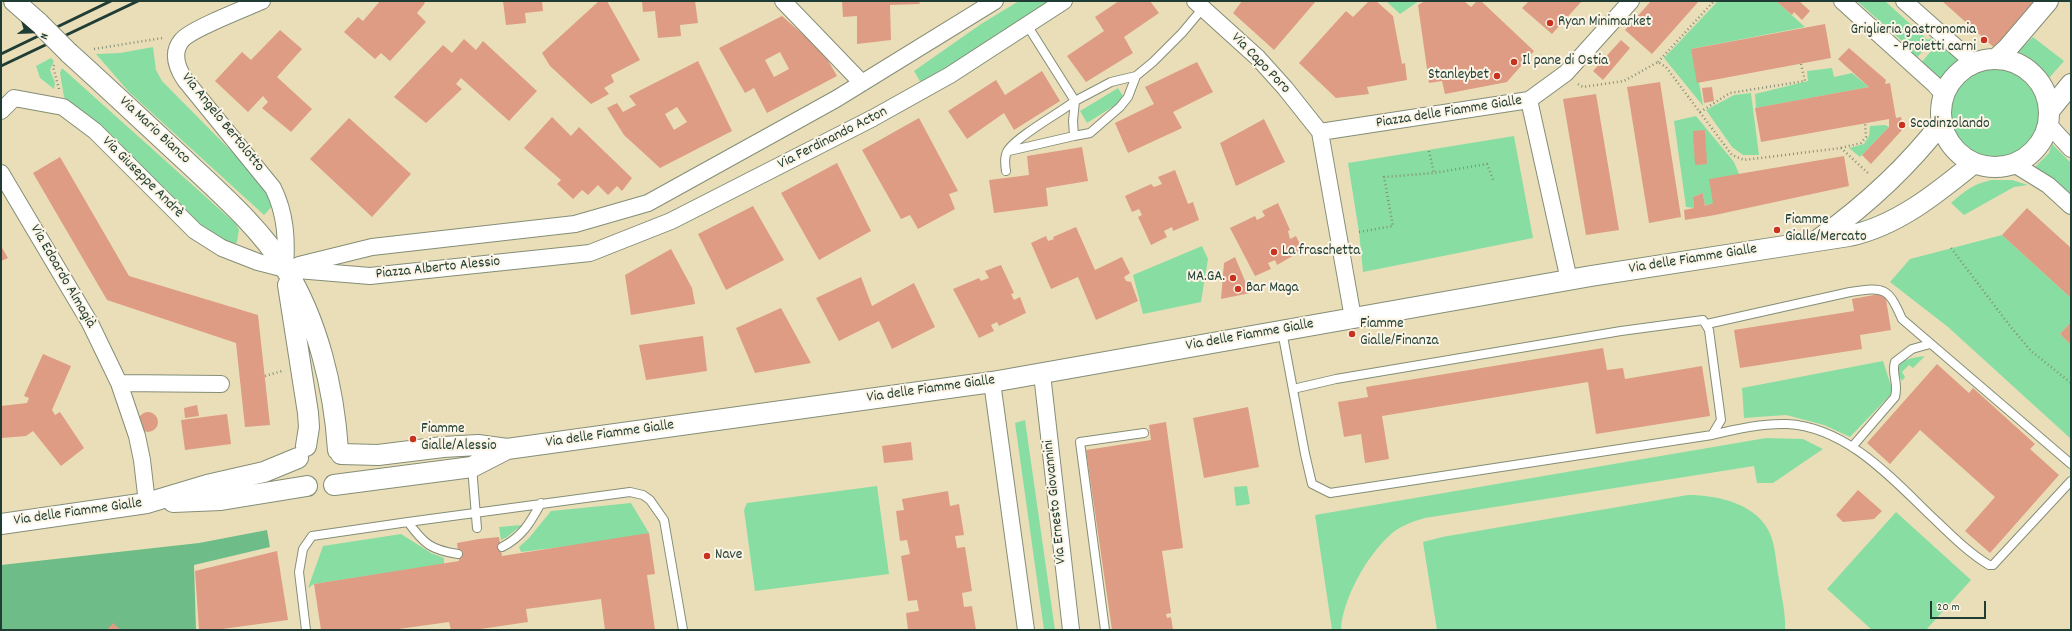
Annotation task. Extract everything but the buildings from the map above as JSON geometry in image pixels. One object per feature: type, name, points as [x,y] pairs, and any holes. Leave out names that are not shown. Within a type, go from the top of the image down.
[{"type":"street","name":"Via Mario Bianco","points":[[14,1],[248,220],[264,238],[285,269]]},
{"type":"street","name":"Via Angelo Bertolotto","points":[[262,1],[189,35],[179,44],[176,60],[178,69],[185,80],[257,166],[273,188],[281,204],[285,223],[285,269]]},
{"type":"street","points":[[783,1],[862,83],[995,1]]},
{"type":"street","name":"Via Ferdinando Acton","points":[[590,253],[671,221],[830,141],[933,85],[1064,1]]},
{"type":"street","points":[[1530,100],[1566,73],[1631,1]]},
{"type":"street","points":[[1842,1],[1934,84],[1944,96]]},
{"type":"street","points":[[1904,1],[1974,64]]},
{"type":"street","points":[[1996,59],[2048,1]]},
{"type":"street","name":"Via Capo Poro","points":[[1199,5],[1258,58],[1285,88],[1320,132]]},
{"type":"street","points":[[1996,59],[2009,61],[2022,66],[2032,74],[2041,85],[2046,97],[2048,117],[2043,137],[2036,148],[2026,157],[2014,164],[1994,167],[1974,163],[1962,156],[1952,147],[1946,135],[1942,122],[1941,109],[1944,96],[1950,83],[1958,73],[1974,64],[1996,59]]},
{"type":"street","name":"Piazza Alberto Alessio","points":[[285,269],[372,247],[575,224],[648,203],[862,83]]},
{"type":"street","points":[[2048,117],[2071,84]]},
{"type":"street","name":"Via Giuseppe Andrè","points":[[1,111],[14,98],[63,107],[95,131],[202,236],[243,257],[285,269]]},
{"type":"street","name":"Piazza delle Fiamme Gialle","points":[[1320,132],[1530,100],[1569,280]]},
{"type":"street","points":[[2048,117],[2071,149]]},
{"type":"street","points":[[1816,241],[1864,205],[1892,180],[1913,158],[1942,122]]},
{"type":"street","points":[[1320,132],[1353,318],[1569,280]]},
{"type":"street","name":"Via delle Fiamme Gialle","points":[[1569,280],[1861,233],[1888,223],[1919,204],[1974,163]]},
{"type":"street","points":[[2014,164],[2048,185],[2071,206]]},
{"type":"street","name":"Via Edoardo Almagià","points":[[1,173],[90,323],[119,382],[137,436],[151,502]]},
{"type":"street","name":"Piazza Alberto Alessio","points":[[285,269],[370,276],[590,253]]},
{"type":"street","points":[[285,269],[300,296],[316,336],[332,404],[343,471],[334,484],[322,489],[307,486],[299,476],[297,470],[309,427],[285,269]]},
{"type":"street","name":"Via delle Fiamme Gialle","points":[[340,452],[378,455],[478,444],[507,449],[992,382],[1353,318]]},
{"type":"street","name":"Via Ernesto Giovannini","points":[[1042,374],[1071,630]]},
{"type":"street","points":[[119,382],[221,384]]},
{"type":"street","points":[[992,382],[1026,630]]},
{"type":"street","points":[[302,452],[314,442],[326,442],[340,452]]},
{"type":"street","name":"Via delle Fiamme Gialle","points":[[334,484],[472,467],[507,449]]},
{"type":"street","name":"Via delle Fiamme Gialle","points":[[151,502],[207,485],[264,472],[302,452]]},
{"type":"street","name":"Via delle Fiamme Gialle","points":[[1,524],[151,502],[209,501],[307,486]]},
{"type":"lane","points":[[1006,171],[1005,161],[1007,151],[1019,140],[1075,101],[1111,82],[1136,76],[1154,62],[1182,33],[1199,5]]},
{"type":"lane","points":[[1027,25],[1075,101],[1073,120],[1074,136]]},
{"type":"lane","points":[[1007,151],[1090,133],[1120,107],[1128,97],[1136,76]]},
{"type":"lane","points":[[1707,324],[1869,289],[1885,291],[1892,296],[1902,319],[2071,464]]},
{"type":"lane","points":[[1293,388],[1336,379],[1621,331],[1703,320],[1707,324],[1709,330],[1721,420],[1712,434]]},
{"type":"lane","points":[[1282,331],[1312,484],[1330,493],[1712,434],[1741,428],[1786,424],[1809,427],[1839,438],[1897,483],[1945,530],[1990,565],[1993,565],[2071,481]]},
{"type":"lane","points":[[1852,447],[1895,397],[1898,387],[1894,373],[1895,362],[1912,349],[1930,344]]},
{"type":"lane","points":[[1105,630],[1080,442],[1144,433]]},
{"type":"lane","points":[[472,467],[477,528]]},
{"type":"lane","points":[[306,630],[299,572],[303,549],[312,536],[540,503],[630,492],[643,495],[650,500],[664,520],[683,630]]},
{"type":"lane","points":[[502,547],[513,542],[526,530],[540,503]]},
{"type":"lane","points":[[408,522],[421,539],[430,547],[441,552],[458,554]]},
{"type":"path","points":[[1583,87],[1624,81],[1658,62],[1714,1]]},
{"type":"path","points":[[63,107],[53,67],[69,53],[163,38]]},
{"type":"path","points":[[1658,62],[1666,67],[1732,156],[1744,160],[1841,148],[1861,143],[1866,137],[1865,123]]},
{"type":"path","points":[[1700,112],[1730,93],[1805,81],[1801,64]]},
{"type":"path","points":[[1841,148],[1868,173]]},
{"type":"path","points":[[1429,151],[1434,172]]},
{"type":"path","points":[[1359,232],[1393,226],[1384,177],[1434,172],[1487,164],[1493,180]]},
{"type":"path","points":[[1952,248],[2010,326],[2031,351],[2071,383]]},
{"type":"green space","points":[[1019,1],[1052,1],[922,85],[914,71],[981,24]]},
{"type":"green space","points":[[1386,1],[1419,1],[1400,14]]},
{"type":"green space","points":[[1718,1],[1776,1],[1805,27],[1691,49],[1703,106],[1664,58]]},
{"type":"green space","points":[[1857,1],[1885,1],[1928,40],[1933,37],[1934,38],[1915,60],[1912,59],[1912,50]]},
{"type":"green space","points":[[2033,37],[2064,61],[2044,84],[2034,71],[2022,62],[2011,58]]},
{"type":"green space","points":[[1938,43],[1963,64],[1951,74],[1941,87],[1919,65]]},
{"type":"green space","points":[[153,47],[156,70],[162,81],[244,164],[276,202],[264,215],[129,92],[96,54],[120,53]]},
{"type":"green space","points":[[51,58],[54,61],[50,70],[55,83],[54,89],[40,78],[36,66]]},
{"type":"green space","points":[[62,68],[236,224],[239,230],[237,242],[233,246],[206,231],[64,97],[60,73]]},
{"type":"green space","points":[[1832,68],[1834,77],[1852,73],[1869,87],[1756,108],[1755,94],[1808,81],[1807,71]]},
{"type":"green space","points":[[1995,69],[2012,73],[2027,82],[2036,97],[2040,114],[2036,131],[2027,146],[2012,155],[1995,159],[1978,155],[1963,146],[1954,131],[1950,114],[1954,97],[1963,82],[1978,73]]},
{"type":"green space","points":[[1118,88],[1125,99],[1087,123],[1080,111]]},
{"type":"green space","points":[[1751,93],[1759,155],[1743,155],[1732,147],[1706,110],[1734,95]]},
{"type":"green space","points":[[1696,116],[1734,162],[1739,174],[1713,203],[1705,206],[1703,193],[1693,197],[1694,208],[1686,207],[1674,121]]},
{"type":"green space","points":[[1885,125],[1889,127],[1860,157],[1849,148],[1864,144],[1869,136],[1870,126]]},
{"type":"green space","points":[[1514,136],[1533,238],[1363,272],[1359,232],[1348,163]]},
{"type":"green space","points":[[2052,144],[2071,163],[2071,200],[2033,169],[2049,153]]},
{"type":"green space","points":[[1991,180],[2012,180],[2028,185],[2014,187],[1964,215],[1951,203],[1970,188]]},
{"type":"green space","points":[[2002,235],[2071,298],[2071,322],[2060,334],[2071,345],[2071,439],[1948,327],[1890,282],[1910,259]]},
{"type":"green space","points":[[1202,246],[1208,259],[1201,302],[1143,314],[1133,275]]},
{"type":"green space","points":[[1925,356],[1913,368],[1909,365],[1902,372],[1905,377],[1902,381],[1898,369],[1900,364],[1908,359]]},
{"type":"green space","points":[[1883,361],[1893,392],[1850,437],[1824,425],[1786,415],[1744,418],[1742,388]]},
{"type":"green space","points":[[1025,420],[1055,630],[1044,630],[1015,423]]},
{"type":"green space","points":[[1766,438],[1803,439],[1823,449],[1773,483],[1757,483],[1754,466],[1425,518],[1415,521],[1389,536],[1372,555],[1351,592],[1342,618],[1341,630],[1332,630],[1315,515]]},
{"type":"green space","points":[[877,486],[889,574],[755,591],[744,510],[747,503]]},
{"type":"green space","points":[[1247,486],[1250,504],[1236,506],[1234,487]]},
{"type":"green space","points":[[1688,495],[1712,497],[1736,504],[1757,516],[1765,525],[1771,536],[1774,547],[1784,611],[1785,630],[1437,630],[1423,542],[1442,537]]},
{"type":"green space","points":[[631,503],[649,533],[624,539],[521,552],[519,547],[529,538],[551,511]]},
{"type":"green space","points":[[1896,512],[1971,580],[1926,630],[1872,630],[1827,589]]},
{"type":"green space","points":[[522,525],[507,537],[501,540],[499,527]]},
{"type":"green space","points":[[267,530],[270,547],[194,565],[196,630],[1,630],[1,565],[199,543]]},
{"type":"green space","points":[[401,534],[431,553],[444,558],[444,564],[314,584],[308,588],[323,546]]},
{"type":"railway","points":[[1,54],[111,1]]},
{"type":"railway","points":[[1,66],[138,1]]},
{"type":"place","name":"Ryan Minimarket","points":[[1550,23]]},
{"type":"place","name":"Griglieria gastronomia - Proietti carni","points":[[1984,40]]},
{"type":"place","name":"Il pane di Ostia","points":[[1514,62]]},
{"type":"place","name":"Stanleybet","points":[[1497,76]]},
{"type":"place","name":"Scodinzolando","points":[[1902,125]]},
{"type":"place","name":"Fiamme Gialle/Mercato","points":[[1777,230]]},
{"type":"place","name":"La fraschetta","points":[[1274,252]]},
{"type":"place","name":"MA.GA.","points":[[1233,278]]},
{"type":"place","name":"Bar Maga","points":[[1238,289]]},
{"type":"place","name":"Fiamme Gialle/Finanza","points":[[1352,334]]},
{"type":"place","name":"Fiamme Gialle/Alessio","points":[[413,439]]},
{"type":"place","name":"Nave","points":[[707,556]]}]
